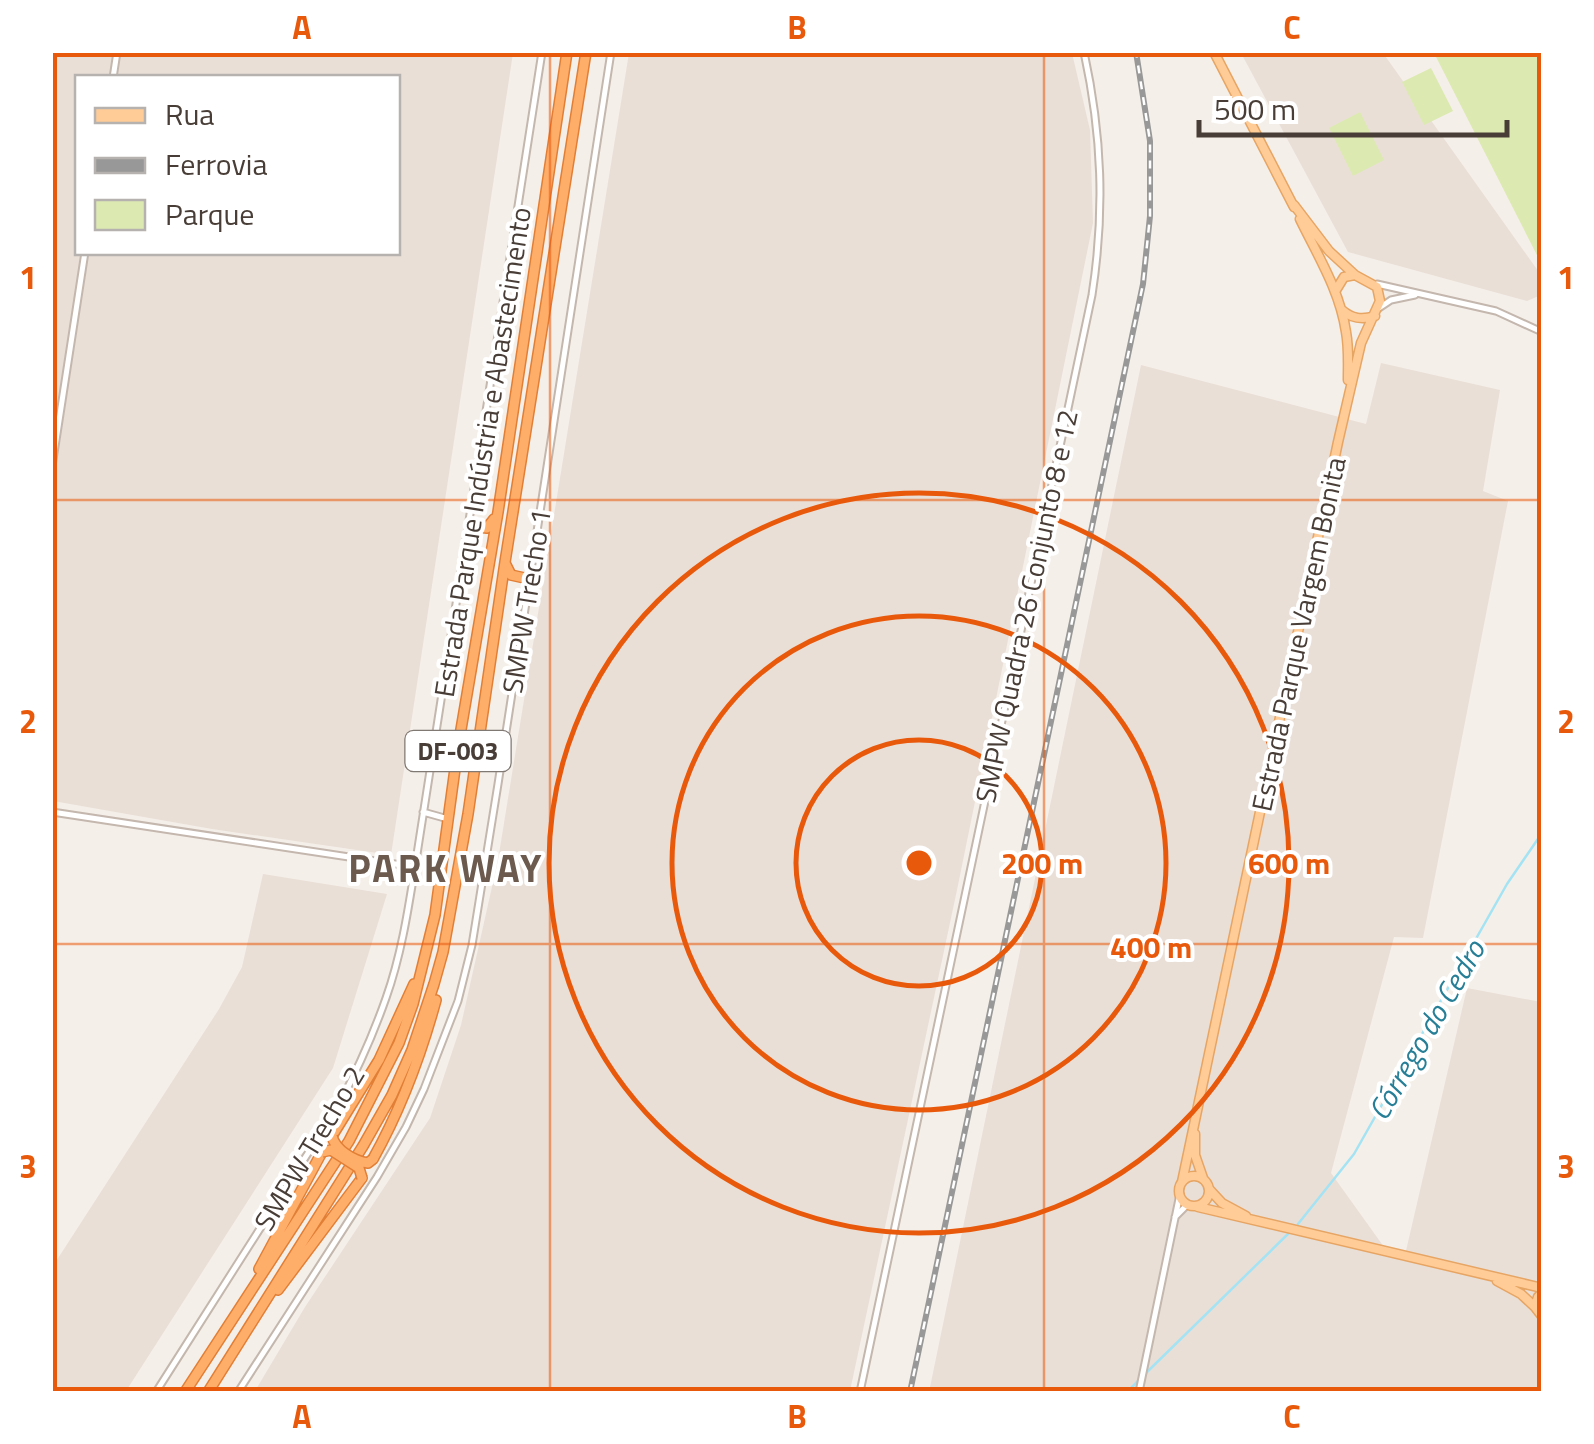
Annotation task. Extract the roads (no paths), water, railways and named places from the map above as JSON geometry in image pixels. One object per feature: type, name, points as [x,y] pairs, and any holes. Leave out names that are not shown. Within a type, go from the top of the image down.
[{"type":"highway","name":"Estrada Parque Indústria e Abastecimento","points":[[186,1392],[349,1141],[399,1043],[423,969],[435,915],[567,52]]},
{"type":"highway","name":"Estrada Parque Indústria e Abastecimento","points":[[208,1392],[364,1146],[392,1095],[427,1008],[443,952],[468,814],[586,52]]},
{"type":"highway","points":[[469,528],[488,528],[498,512]]},
{"type":"highway","points":[[469,528],[485,532],[492,550]]},
{"type":"highway","points":[[504,562],[511,575],[529,580]]},
{"type":"highway","points":[[500,590],[512,580],[529,580]]},
{"type":"highway","points":[[423,969],[379,1060],[332,1136],[336,1147],[364,1163],[373,1159],[400,1105],[427,1032],[443,952]]},
{"type":"highway","points":[[238,1309],[322,1152],[331,1150],[359,1168],[362,1178],[255,1320]]},
{"type":"main road","name":"Estrada Parque Vargem Bonita","points":[[1214,52],[1336,290],[1348,344],[1349,395]]},
{"type":"main road","name":"Estrada Parque Vargem Bonita","points":[[1294,205],[1318,238],[1355,274],[1373,283]]},
{"type":"main road","points":[[1336,290],[1344,277],[1355,274]]},
{"type":"main road","points":[[1342,310],[1361,319],[1376,313],[1380,296],[1373,283]]},
{"type":"main road","name":"Estrada Parque Vargem Bonita","points":[[1182,1182],[1349,395],[1361,344],[1376,313]]},
{"type":"main road","name":"Estrada Parque Vargem Bonita","points":[[1198,1108],[1196,1155],[1203,1178]]},
{"type":"main road","points":[[1259,1222],[1229,1208],[1203,1178],[1182,1182],[1180,1194],[1187,1205],[1542,1290],[1535,1306]]},
{"type":"main road","points":[[1198,1207],[1209,1189]]},
{"type":"main road","points":[[1484,1275],[1521,1294],[1542,1316]]},
{"type":"street","name":"SMPW Trecho 2","points":[[156,1392],[321,1135],[362,1061],[387,996],[415,867],[542,52]]},
{"type":"street","name":"SMPW Trecho 1","points":[[238,1392],[406,1126],[458,1002],[472,945],[610,52]]},
{"type":"street","name":"SMPW Quadra 26 Conjunto 8 e 12","points":[[860,1392],[1092,294],[1102,177],[1084,52]]},
{"type":"street","points":[[52,466],[86,255]]},
{"type":"street","points":[[1373,283],[1496,311],[1542,332]]},
{"type":"street","points":[[1376,313],[1391,300],[1423,295]]},
{"type":"street","points":[[52,812],[415,867]]},
{"type":"street","points":[[423,812],[448,820]]},
{"type":"street","points":[[1139,1392],[1180,1194]]},
{"type":"street","points":[[1174,1219],[1187,1205]]},
{"type":"waterway","name":"Córrego do Cedro","points":[[1298,1224],[1354,1154],[1507,884],[1542,833]]},
{"type":"waterway","points":[[1146,1373],[1289,1233]]},
{"type":"waterway","points":[[1127,1392],[1138,1381]]},
{"type":"railway","points":[[910,1392],[1143,284],[1150,216],[1150,141],[1136,52]]},
{"type":"district","name":"PARK WAY","points":[[446,868]]}]
